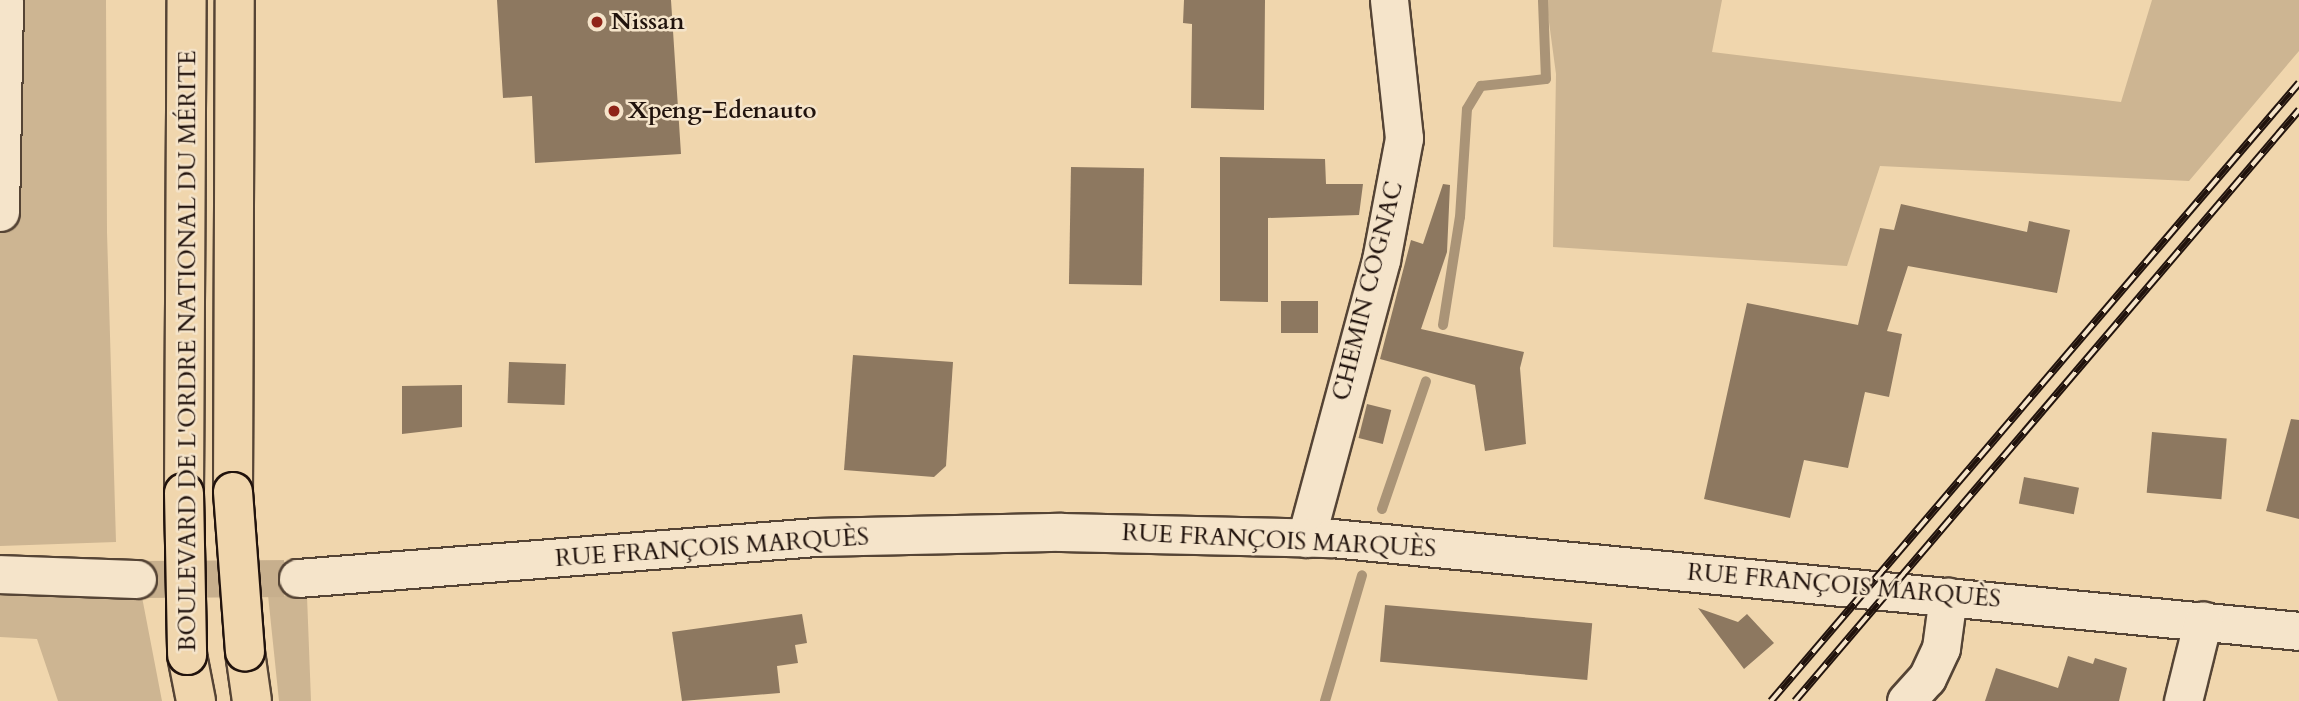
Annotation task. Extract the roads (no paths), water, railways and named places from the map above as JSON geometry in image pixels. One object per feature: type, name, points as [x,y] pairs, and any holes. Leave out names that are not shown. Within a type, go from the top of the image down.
[{"type":"main road","name":"BOULEVARD DE L'ORDRE NATIONAL DU MÉRITE","points":[[187,0],[184,493],[187,655],[196,701]]},
{"type":"main road","name":"BOULEVARD DE L'ORDRE NATIONAL DU MÉRITE","points":[[235,0],[233,492],[245,652],[252,701]]},
{"type":"street","points":[[0,212],[4,0]]},
{"type":"street","name":"CHEMIN COGNAC","points":[[1306,538],[1381,260],[1404,138],[1389,0]]},
{"type":"street","name":"RUE FRANÇOIS MARQUÈS","points":[[298,578],[815,537],[1061,532],[1306,538],[1948,596],[2299,631]]},
{"type":"street","points":[[0,574],[137,579]]},
{"type":"street","points":[[1906,701],[1927,678],[1941,648],[1948,596]]},
{"type":"street","points":[[2183,701],[2203,620]]},
{"type":"waterway","points":[[1443,325],[1460,217],[1467,109],[1481,86],[1546,79],[1543,0]]},
{"type":"waterway","points":[[1382,509],[1426,381]]},
{"type":"waterway","points":[[1325,701],[1362,575]]},
{"type":"tunnel","points":[[137,579],[298,578]]},
{"type":"railway","points":[[1771,701],[2299,83]]},
{"type":"railway","points":[[1795,701],[2299,110]]},
{"type":"place","name":"Nissan","points":[[597,22]]},
{"type":"place","name":"Xpeng-Edenauto","points":[[614,111]]}]
